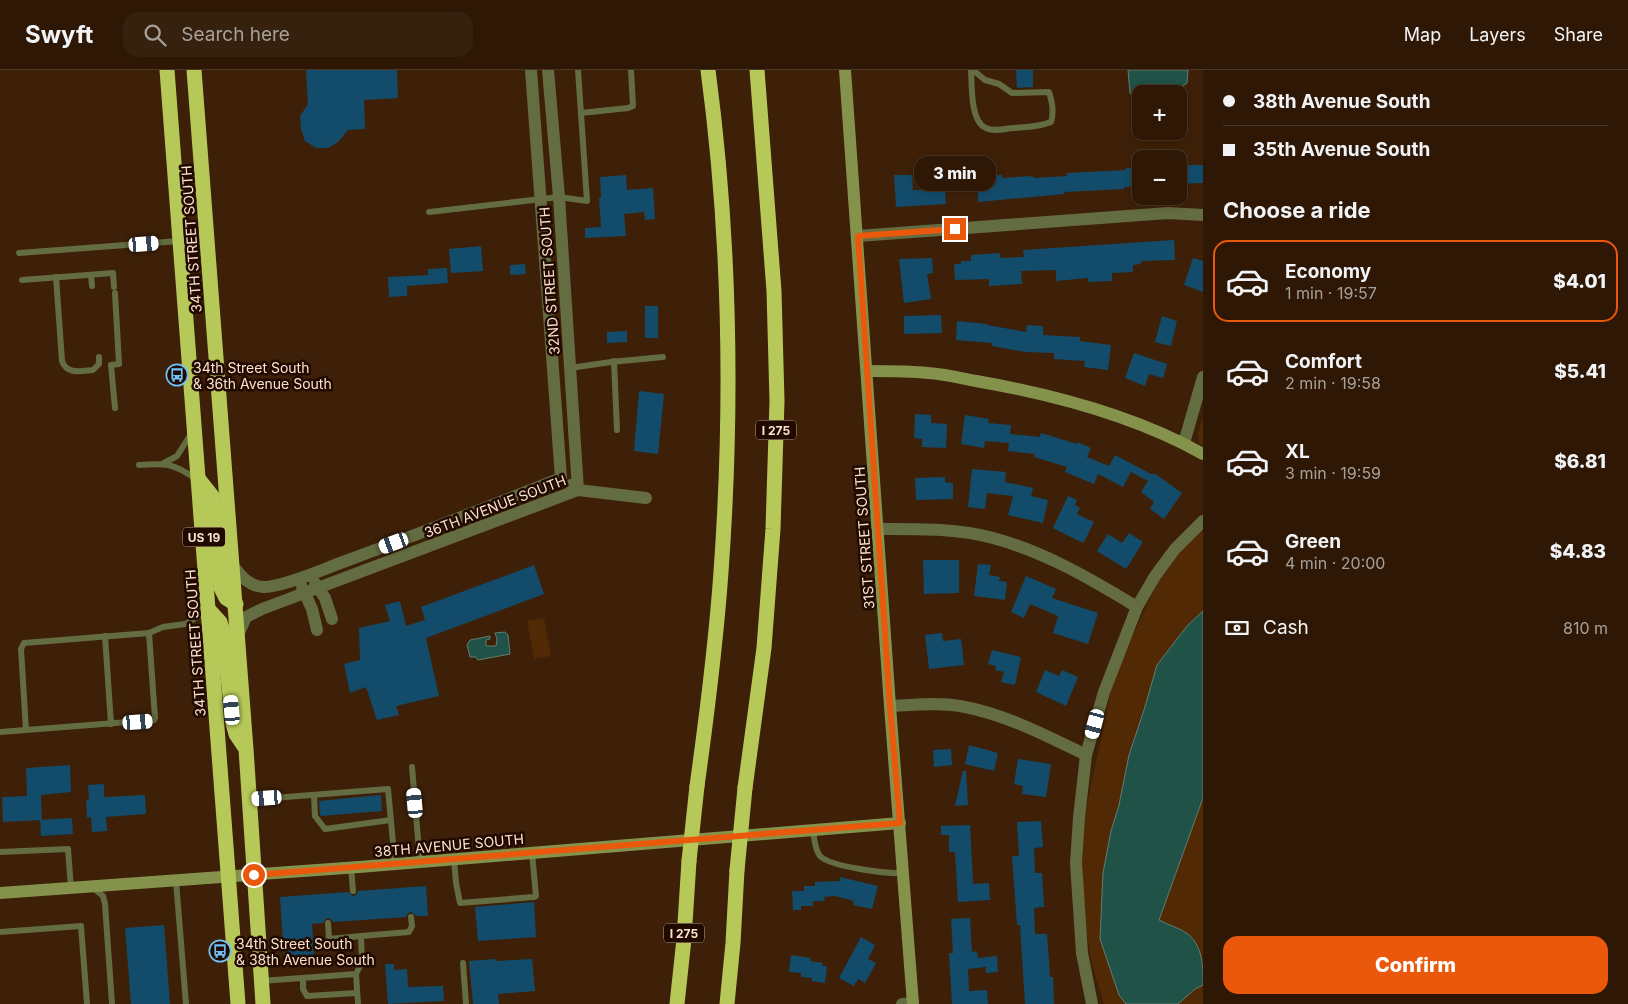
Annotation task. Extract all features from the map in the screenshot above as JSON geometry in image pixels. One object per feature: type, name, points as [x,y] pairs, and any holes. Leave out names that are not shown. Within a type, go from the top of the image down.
[{"type":"highway","name":"34TH STREET SOUTH","points":[[167,70],[179,241],[200,481],[238,1004]]},
{"type":"highway","points":[[184,70],[185,81],[196,92]]},
{"type":"highway","name":"34TH STREET SOUTH","points":[[194,70],[236,604],[262,1004]]},
{"type":"highway","name":"I 275","points":[[677,1004],[684,939],[689,862],[714,648],[721,570],[726,462],[727,357],[724,228],[715,124],[708,70]]},
{"type":"highway","name":"I 275","points":[[727,1004],[745,788],[764,648],[772,529],[777,401],[774,291],[757,70]]},
{"type":"highway","points":[[200,481],[212,496],[221,588],[226,598],[236,604]]},
{"type":"highway","points":[[209,610],[220,622],[223,631],[233,723],[236,734],[246,749]]},
{"type":"street","name":"32ND STREET SOUTH","points":[[531,70],[561,478]]},
{"type":"street","name":"32ND STREET SOUTH","points":[[548,70],[559,197],[578,490]]},
{"type":"street","name":"31ST STREET SOUTH","points":[[845,70],[879,529],[890,706],[904,873],[910,1004]]},
{"type":"street","points":[[858,236],[1168,212],[1203,215]]},
{"type":"street","points":[[179,241],[207,239]]},
{"type":"street","points":[[867,371],[929,372],[1046,396],[1117,417],[1184,443],[1203,454]]},
{"type":"street","points":[[1184,443],[1203,377]]},
{"type":"street","name":"36TH AVENUE SOUTH","points":[[232,566],[246,581],[262,587],[271,586],[304,576],[445,524],[561,478],[578,490]]},
{"type":"street","name":"36TH AVENUE SOUTH","points":[[238,636],[246,617],[262,609],[578,490],[646,498]]},
{"type":"street","points":[[1092,1004],[1082,953],[1076,864],[1086,755],[1104,692],[1137,607],[1155,576],[1175,549],[1203,521]]},
{"type":"street","points":[[879,529],[922,529],[992,538],[1030,550],[1076,570],[1137,607]]},
{"type":"street","points":[[304,576],[318,589],[324,598],[332,619]]},
{"type":"street","points":[[304,576],[306,594],[317,630]]},
{"type":"street","points":[[890,706],[959,706],[1000,716],[1086,755]]},
{"type":"street","name":"38TH AVENUE SOUTH","points":[[0,893],[350,868],[900,823]]},
{"type":"lane","points":[[429,212],[559,197],[587,201],[578,70]]},
{"type":"lane","points":[[580,113],[633,106],[631,70]]},
{"type":"lane","points":[[972,70],[985,80],[999,84],[1012,93],[1049,92],[1052,102],[1051,122],[1043,125],[995,130],[983,127],[979,123],[972,101],[972,70]]},
{"type":"lane","points":[[20,253],[179,241]]},
{"type":"lane","points":[[22,280],[113,273],[119,364],[111,365],[115,408]]},
{"type":"lane","points":[[91,275],[92,286]]},
{"type":"lane","points":[[56,278],[64,367],[71,372],[93,370],[99,364],[99,357]]},
{"type":"lane","points":[[570,368],[663,357]]},
{"type":"lane","points":[[614,362],[617,430]]},
{"type":"lane","points":[[139,465],[164,463],[177,456],[195,427]]},
{"type":"lane","points":[[164,463],[200,481]]},
{"type":"lane","points":[[445,524],[453,538]]},
{"type":"lane","points":[[26,730],[21,648],[27,642],[149,633],[185,624],[209,610]]},
{"type":"lane","points":[[0,732],[151,721],[155,718],[149,633]]},
{"type":"lane","points":[[105,636],[111,724]]},
{"type":"lane","points":[[412,767],[420,862]]},
{"type":"lane","points":[[249,800],[388,789],[394,864]]},
{"type":"lane","points":[[314,795],[315,816],[325,829],[391,820]]},
{"type":"lane","points":[[813,830],[818,854],[828,862],[887,874],[904,873]]},
{"type":"lane","points":[[0,852],[68,849],[71,888]]},
{"type":"lane","points":[[454,859],[460,903],[536,896],[532,853]]},
{"type":"lane","points":[[350,868],[353,891]]},
{"type":"lane","points":[[176,881],[186,1004]]},
{"type":"lane","points":[[91,886],[103,896],[105,904],[112,1004]]},
{"type":"lane","points":[[328,923],[329,939],[409,932],[412,926],[411,917]]},
{"type":"lane","points":[[0,932],[81,926],[87,1004]]},
{"type":"lane","points":[[358,1004],[356,974],[362,962],[361,936]]},
{"type":"lane","points":[[463,963],[466,1004]]},
{"type":"lane","points":[[261,981],[356,974]]},
{"type":"lane","points":[[303,978],[303,989],[307,996],[357,992]]},
{"type":"shaded area","points":[[1203,417],[1203,446],[1199,443],[1198,433]]},
{"type":"shaded area","points":[[1203,529],[1203,611],[1187,626],[1157,665],[1129,755],[1119,805],[1111,831],[1103,873],[1100,939],[1119,995],[1126,1004],[1104,1004],[1091,961],[1084,914],[1082,864],[1086,809],[1112,686],[1125,652],[1159,580],[1179,554]]},
{"type":"shaded area","points":[[544,618],[551,656],[534,659],[527,621]]},
{"type":"shaded area","points":[[1203,798],[1203,961],[1200,950],[1159,920]]},
{"type":"shaded area","points":[[1203,985],[1203,1004],[1178,1004],[1195,989]]},
{"type":"water","points":[[1128,70],[1188,70],[1187,83],[1184,85],[1132,85],[1132,94],[1130,93]]},
{"type":"water","points":[[1203,611],[1203,798],[1159,920],[1185,932],[1193,939],[1201,957],[1203,985],[1195,989],[1178,1004],[1126,1004],[1119,995],[1100,939],[1103,873],[1111,831],[1119,805],[1129,755],[1157,665],[1187,626]]},
{"type":"water","points":[[505,632],[508,635],[510,654],[478,660],[476,657],[470,657],[467,645],[470,640],[490,636],[490,639],[486,640],[486,646],[496,646],[497,639],[495,633]]},
{"type":"building","points":[[306,70],[397,70],[398,98],[364,100],[365,129],[348,130],[338,142],[328,148],[316,148],[305,141],[301,129],[300,116],[308,104]]},
{"type":"building","points":[[1016,70],[1033,70],[1033,87],[1017,88]]},
{"type":"building","points":[[1187,165],[1203,165],[1203,183],[1187,184]]},
{"type":"building","points":[[1126,168],[1132,168],[1132,187],[1124,187],[1124,189],[1064,192],[1064,194],[978,202],[977,176],[1002,175],[1002,178],[1033,176],[1033,178],[1067,176],[1067,173],[1126,170]]},
{"type":"building","points":[[626,175],[627,190],[653,188],[655,219],[645,220],[644,212],[624,214],[626,236],[585,238],[585,228],[601,227],[600,177]]},
{"type":"building","points":[[894,175],[912,175],[913,190],[945,189],[946,204],[896,207]]},
{"type":"building","points":[[1174,240],[1175,260],[1141,261],[1141,264],[1133,265],[1133,272],[1112,273],[1112,281],[1088,282],[1088,278],[1056,281],[1056,270],[1021,271],[1022,284],[989,286],[989,279],[955,280],[954,264],[961,264],[961,261],[971,261],[971,255],[1000,253],[1000,258],[1024,257],[1023,250]]},
{"type":"building","points":[[481,246],[483,271],[451,273],[449,249]]},
{"type":"building","points":[[932,258],[933,273],[927,274],[931,299],[904,303],[899,259]]},
{"type":"building","points":[[1193,258],[1203,261],[1203,292],[1184,285]]},
{"type":"building","points":[[525,264],[526,274],[510,275],[510,265]]},
{"type":"building","points":[[447,268],[448,283],[407,286],[407,296],[389,297],[388,277],[428,275],[428,269]]},
{"type":"building","points":[[645,306],[658,306],[658,338],[645,338]]},
{"type":"building","points":[[941,315],[942,333],[904,334],[904,316]]},
{"type":"building","points":[[1162,316],[1177,321],[1171,346],[1155,342]]},
{"type":"building","points":[[957,321],[987,324],[1026,332],[1027,325],[1043,326],[1043,335],[1080,337],[1080,341],[1111,345],[1108,370],[1084,367],[1085,361],[1054,359],[1054,353],[1025,352],[992,346],[992,343],[956,340]]},
{"type":"building","points":[[627,331],[627,342],[607,343],[607,332]]},
{"type":"building","points":[[1134,353],[1167,364],[1163,378],[1149,374],[1145,386],[1125,378]]},
{"type":"building","points":[[639,391],[664,394],[658,454],[634,451]]},
{"type":"building","points":[[915,414],[931,415],[931,423],[947,424],[946,448],[922,447],[922,439],[914,438]]},
{"type":"building","points":[[965,415],[989,419],[988,423],[1011,425],[1010,434],[1040,437],[1041,433],[1077,444],[1077,442],[1091,448],[1087,457],[1109,466],[1115,455],[1153,475],[1154,473],[1182,493],[1164,519],[1150,509],[1154,502],[1141,492],[1148,481],[1131,472],[1123,487],[1098,474],[1094,484],[1065,472],[1067,467],[1034,457],[1035,454],[1008,451],[1009,443],[985,441],[984,448],[961,444]]},
{"type":"building","points":[[972,469],[1006,472],[1005,482],[1033,488],[1031,496],[1048,500],[1043,523],[1008,515],[1013,496],[987,493],[985,509],[968,507]]},
{"type":"building","points":[[945,477],[945,482],[953,483],[953,499],[916,500],[915,478]]},
{"type":"building","points":[[1068,496],[1077,500],[1075,505],[1080,508],[1077,514],[1094,522],[1084,542],[1053,528]]},
{"type":"building","points":[[1129,533],[1143,542],[1126,569],[1097,551],[1108,534],[1122,543]]},
{"type":"building","points":[[923,560],[959,560],[959,593],[924,594]]},
{"type":"building","points":[[978,564],[991,565],[989,575],[1000,577],[999,581],[1007,582],[1005,600],[974,596]]},
{"type":"building","points":[[534,565],[544,594],[426,638],[439,696],[396,706],[399,715],[377,720],[366,687],[350,693],[344,664],[360,660],[359,628],[390,621],[385,605],[400,601],[406,626],[425,620],[421,607]]},
{"type":"building","points":[[1026,576],[1056,589],[1052,598],[1098,613],[1088,644],[1053,633],[1058,616],[1030,604],[1024,618],[1011,612]]},
{"type":"building","points":[[942,633],[943,641],[961,639],[964,665],[929,669],[925,635]]},
{"type":"building","points":[[992,650],[1021,657],[1015,685],[1001,682],[1004,672],[995,670],[996,666],[988,664]]},
{"type":"building","points":[[1045,670],[1059,676],[1062,670],[1078,677],[1066,706],[1036,692]]},
{"type":"building","points":[[969,745],[998,753],[994,771],[965,764]]},
{"type":"building","points":[[951,749],[952,765],[934,767],[933,750]]},
{"type":"building","points":[[1018,759],[1051,764],[1046,797],[1022,794],[1023,786],[1014,784]]},
{"type":"building","points":[[70,765],[71,792],[41,795],[42,820],[3,822],[2,797],[27,796],[26,768]]},
{"type":"building","points":[[963,771],[966,771],[968,805],[955,806]]},
{"type":"building","points":[[104,784],[104,797],[145,795],[146,814],[106,817],[107,831],[92,832],[91,817],[87,818],[86,800],[89,800],[88,785]]},
{"type":"building","points":[[381,795],[382,811],[321,816],[320,814],[319,801]]},
{"type":"building","points":[[72,818],[73,834],[41,836],[40,820]]},
{"type":"building","points":[[1041,821],[1043,847],[1034,848],[1035,873],[1042,873],[1044,907],[1034,908],[1035,934],[1047,934],[1050,977],[1053,977],[1054,1004],[1025,1004],[1020,925],[1017,925],[1012,856],[1019,856],[1017,822]]},
{"type":"building","points":[[970,825],[973,884],[989,883],[990,900],[958,902],[955,852],[949,852],[949,835],[941,835],[941,826]]},
{"type":"building","points":[[840,877],[878,886],[872,909],[853,905],[854,901],[835,896],[824,897],[825,901],[813,901],[813,906],[801,906],[801,910],[793,910],[792,891],[804,891],[804,886],[815,886],[815,882],[840,881]]},
{"type":"building","points":[[426,886],[428,916],[416,916],[411,912],[406,917],[333,922],[327,918],[323,923],[312,924],[314,956],[284,958],[280,897],[348,892],[353,896],[358,891]]},
{"type":"building","points":[[534,902],[536,937],[478,941],[475,907]]},
{"type":"building","points":[[970,918],[972,952],[977,951],[978,958],[997,956],[998,972],[986,973],[986,967],[968,969],[969,991],[987,990],[988,1004],[952,1004],[949,953],[953,953],[951,919]]},
{"type":"building","points":[[164,925],[170,1004],[131,1004],[125,928]]},
{"type":"building","points":[[861,937],[875,945],[868,959],[876,963],[865,983],[858,979],[854,986],[839,978]]},
{"type":"building","points":[[791,955],[811,958],[810,961],[823,963],[822,966],[827,966],[825,983],[812,981],[812,978],[801,977],[801,973],[789,972]]},
{"type":"building","points":[[495,959],[496,961],[532,959],[535,991],[498,994],[499,1004],[473,1004],[469,961]]},
{"type":"building","points":[[385,964],[394,964],[394,970],[407,969],[408,987],[443,986],[444,1001],[388,1004]]},
{"type":"place","name":"34th Street South & 36th Avenue South","points":[[177,375]]},
{"type":"place","name":"34th Street South & 38th Avenue South","points":[[220,951]]},
{"type":"route","points":[[254,875],[900,823],[890,706],[858,236],[955,229]]}]
